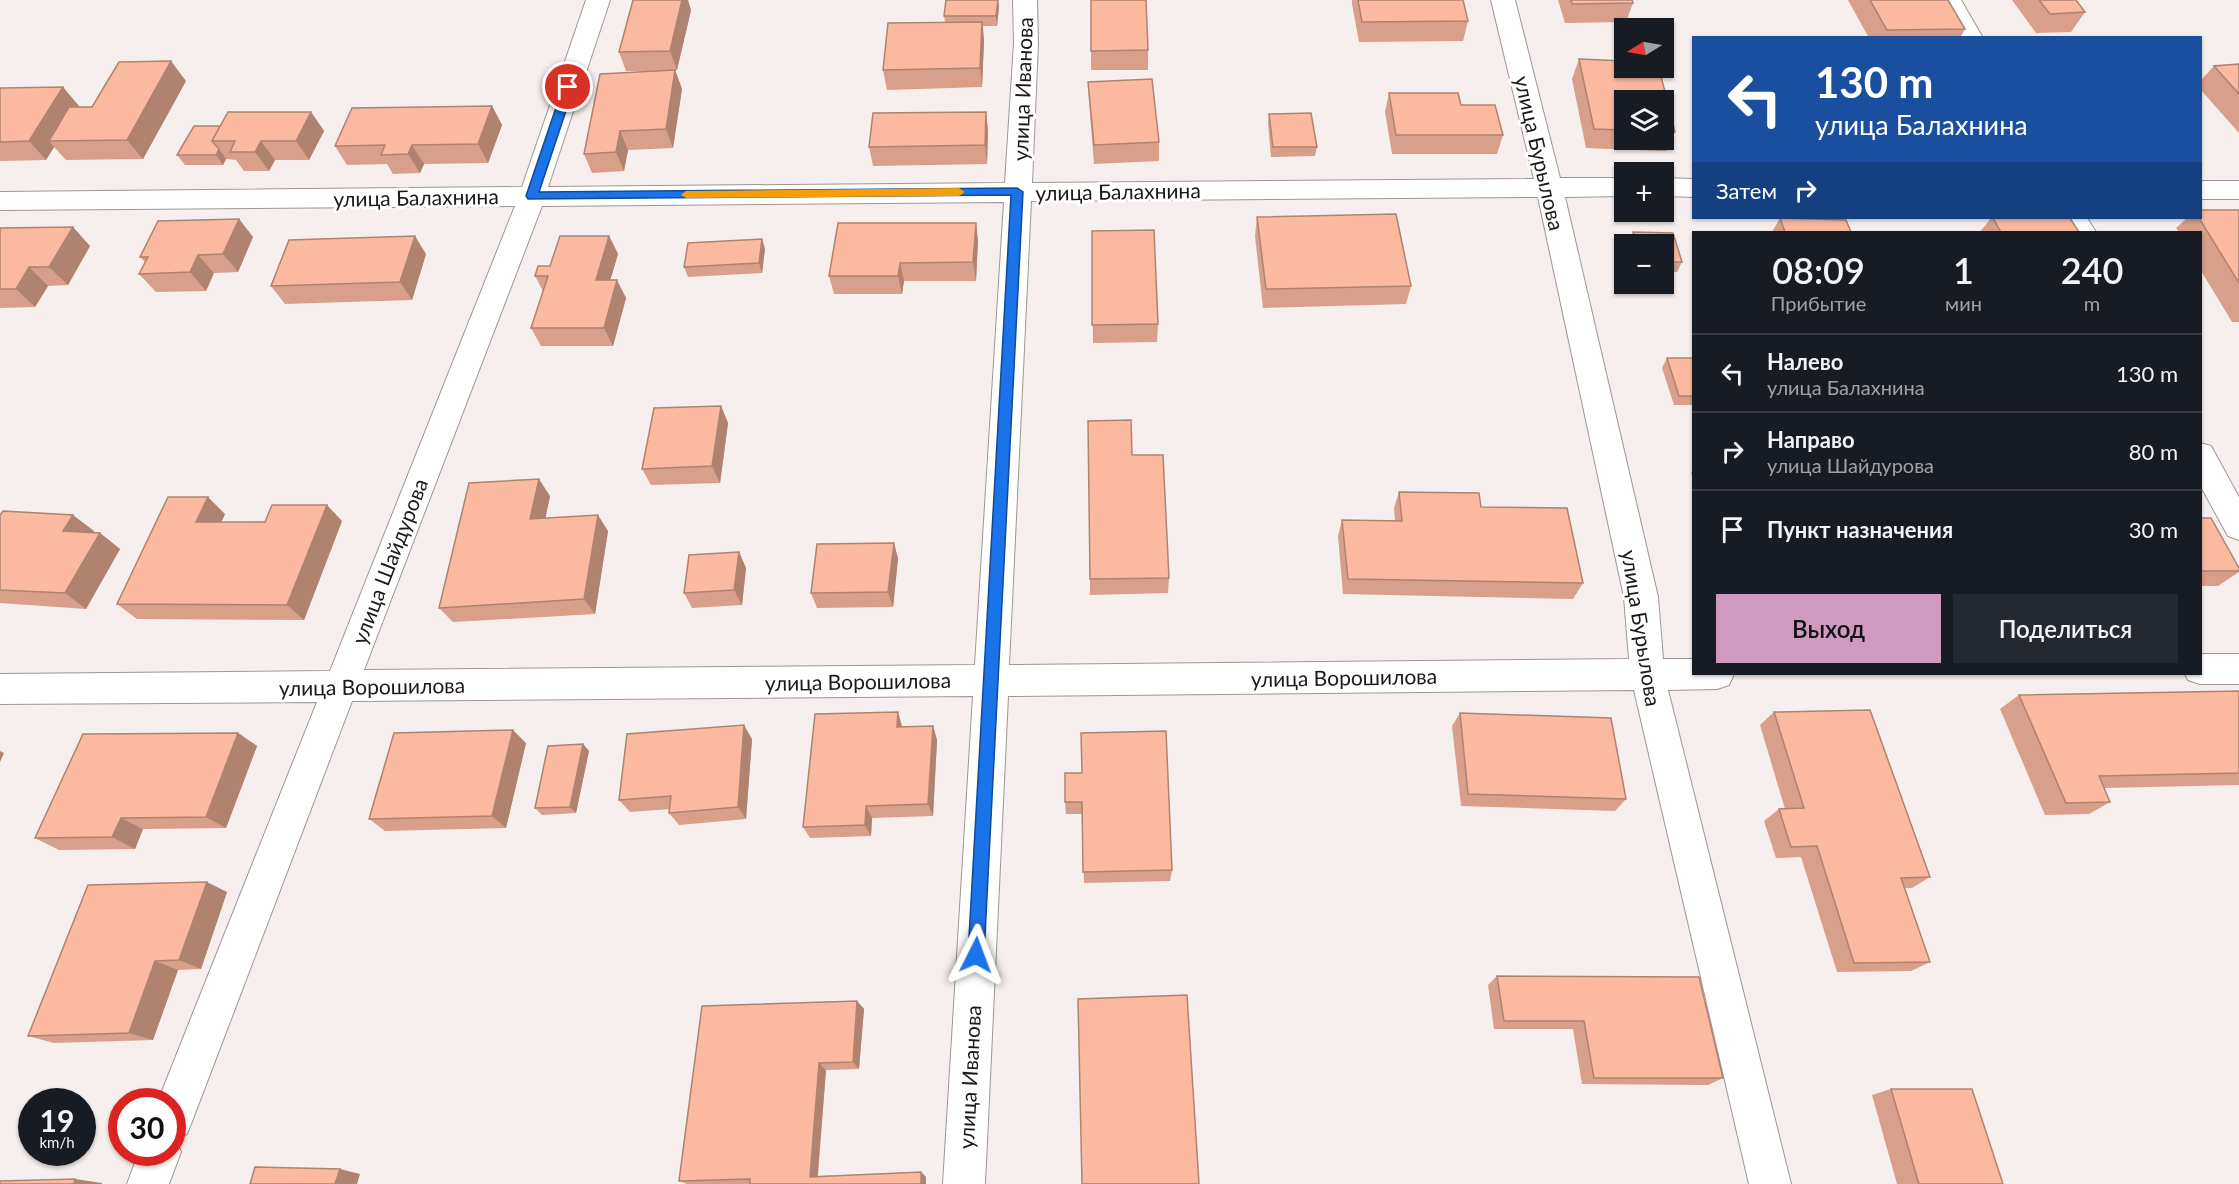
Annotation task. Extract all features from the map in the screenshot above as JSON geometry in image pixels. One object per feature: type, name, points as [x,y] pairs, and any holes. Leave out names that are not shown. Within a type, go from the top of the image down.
[{"type":"street","name":"улица Шайдурова","points":[[184,1088],[532,196],[598,0]]},
{"type":"street","name":"улица Иванова","points":[[964,1184],[1026,43],[1025,0]]},
{"type":"street","name":"улица Бурылова","points":[[1503,0],[1549,187],[1641,597],[1647,674],[1770,1184]]},
{"type":"street","points":[[1949,0],[1970,36]]},
{"type":"street","name":"улица Балахнина","points":[[0,201],[1614,187]]},
{"type":"street","points":[[1674,187],[1692,188]]},
{"type":"street","points":[[2202,190],[2239,190]]},
{"type":"street","points":[[2202,459],[2239,527]]},
{"type":"street","points":[[2202,669],[2239,669]]},
{"type":"street","name":"улица Ворошилова","points":[[0,689],[1692,674]]},
{"type":"street","points":[[147,1184],[154,1166]]},
{"type":"building","points":[[633,0],[682,0],[670,51],[619,52]]},
{"type":"building","points":[[946,0],[998,0],[996,16],[944,16]]},
{"type":"building","points":[[1091,0],[1146,0],[1148,50],[1091,51]]},
{"type":"building","points":[[1358,0],[1463,0],[1468,21],[1362,22]]},
{"type":"building","points":[[1571,0],[1632,0],[1633,3],[1572,4]]},
{"type":"building","points":[[1870,0],[1948,0],[1965,29],[1887,30]]},
{"type":"building","points":[[2039,0],[2076,0],[2085,12],[2050,14]]},
{"type":"building","points":[[982,22],[980,68],[883,70],[888,23]]},
{"type":"building","points":[[1579,59],[1614,61],[1614,78],[1662,78],[1664,90],[1614,90],[1614,130],[1594,129]]},
{"type":"building","points":[[171,61],[127,140],[49,141],[69,107],[92,107],[119,62]]},
{"type":"building","points":[[2239,64],[2239,94],[2214,66]]},
{"type":"building","points":[[675,70],[666,129],[620,131],[616,152],[584,154],[600,74]]},
{"type":"building","points":[[1152,79],[1159,142],[1094,145],[1088,82]]},
{"type":"building","points":[[63,87],[29,141],[0,142],[0,88]]},
{"type":"building","points":[[1389,93],[1458,93],[1461,105],[1495,105],[1503,135],[1396,135]]},
{"type":"building","points":[[492,106],[478,144],[412,145],[408,154],[381,155],[385,145],[335,146],[352,108]]},
{"type":"building","points":[[228,112],[311,112],[296,141],[261,141],[255,152],[230,152],[235,141],[212,141]]},
{"type":"building","points":[[986,112],[985,145],[869,147],[873,113]]},
{"type":"building","points":[[1311,113],[1317,147],[1273,147],[1269,114]]},
{"type":"building","points":[[194,126],[220,126],[212,141],[219,149],[216,155],[177,155]]},
{"type":"building","points":[[2202,210],[2239,210],[2239,283],[2200,219],[2202,219]]},
{"type":"building","points":[[1396,214],[1411,286],[1266,289],[1257,217]]},
{"type":"building","points":[[239,219],[223,254],[198,255],[190,272],[139,274],[148,257],[140,257],[158,221]]},
{"type":"building","points":[[1780,219],[1846,220],[1851,231],[1785,231]]},
{"type":"building","points":[[1994,219],[2071,219],[2078,231],[2000,231]]},
{"type":"building","points":[[838,223],[976,223],[973,262],[900,263],[898,276],[829,276]]},
{"type":"building","points":[[73,227],[49,267],[29,267],[16,289],[0,289],[0,228]]},
{"type":"building","points":[[1154,230],[1158,324],[1092,325],[1092,231]]},
{"type":"building","points":[[1633,232],[1673,234],[1634,234]]},
{"type":"building","points":[[415,236],[400,282],[271,286],[289,240]]},
{"type":"building","points":[[560,236],[609,236],[596,280],[617,280],[604,328],[531,328],[548,276],[535,276],[538,266],[550,266]]},
{"type":"building","points":[[1674,236],[1682,262],[1674,262]]},
{"type":"building","points":[[762,239],[759,263],[684,267],[688,243]]},
{"type":"building","points":[[1667,358],[1692,358],[1692,396],[1679,396]]},
{"type":"building","points":[[721,406],[712,466],[642,469],[654,408]]},
{"type":"building","points":[[1131,420],[1132,455],[1163,455],[1169,578],[1090,579],[1088,421]]},
{"type":"building","points":[[539,479],[530,519],[598,515],[584,599],[439,608],[469,483]]},
{"type":"building","points":[[1399,492],[1479,493],[1481,507],[1567,508],[1583,583],[1348,579],[1342,520],[1402,521]]},
{"type":"building","points":[[168,497],[208,497],[196,522],[265,522],[272,505],[327,505],[287,605],[117,604]]},
{"type":"building","points":[[3,511],[73,515],[63,531],[100,533],[65,593],[0,590],[0,515]]},
{"type":"building","points":[[2202,518],[2211,518],[2239,571],[2202,571]]},
{"type":"building","points":[[894,543],[888,592],[811,593],[817,544]]},
{"type":"building","points":[[739,552],[734,590],[684,593],[689,555]]},
{"type":"building","points":[[2239,691],[2239,773],[2099,776],[2110,802],[2066,803],[2019,695]]},
{"type":"building","points":[[1870,710],[1930,877],[1901,878],[1930,962],[1854,963],[1817,846],[1791,847],[1779,809],[1804,808],[1774,712]]},
{"type":"building","points":[[898,712],[897,727],[933,726],[928,804],[866,806],[865,825],[803,827],[815,714]]},
{"type":"building","points":[[1460,713],[1611,718],[1626,799],[1468,794]]},
{"type":"building","points":[[744,725],[738,807],[669,813],[671,796],[619,800],[627,734]]},
{"type":"building","points":[[513,730],[492,816],[369,819],[394,733]]},
{"type":"building","points":[[1166,731],[1172,870],[1083,872],[1082,802],[1065,802],[1065,773],[1082,773],[1081,733]]},
{"type":"building","points":[[238,733],[206,817],[121,818],[112,837],[35,838],[83,734]]},
{"type":"building","points":[[583,744],[570,807],[535,808],[548,746]]},
{"type":"building","points":[[207,882],[179,960],[155,961],[129,1033],[28,1036],[88,885]]},
{"type":"building","points":[[1497,976],[1699,977],[1723,1078],[1594,1078],[1584,1021],[1504,1021]]},
{"type":"building","points":[[1187,995],[1199,1184],[1082,1184],[1078,999]]},
{"type":"building","points":[[857,1001],[853,1062],[819,1063],[810,1177],[921,1172],[921,1184],[750,1184],[750,1179],[679,1181],[702,1006]]},
{"type":"building","points":[[1891,1089],[1972,1089],[2003,1184],[1919,1184]]},
{"type":"building","points":[[255,1167],[340,1169],[335,1184],[250,1184]]},
{"type":"building","points":[[75,1179],[74,1184],[0,1184],[0,1181]]},
{"type":"slow traffic","points":[[686,195],[959,192]]},
{"type":"route","points":[[568,87],[532,196],[1017,192],[976,955]]}]
